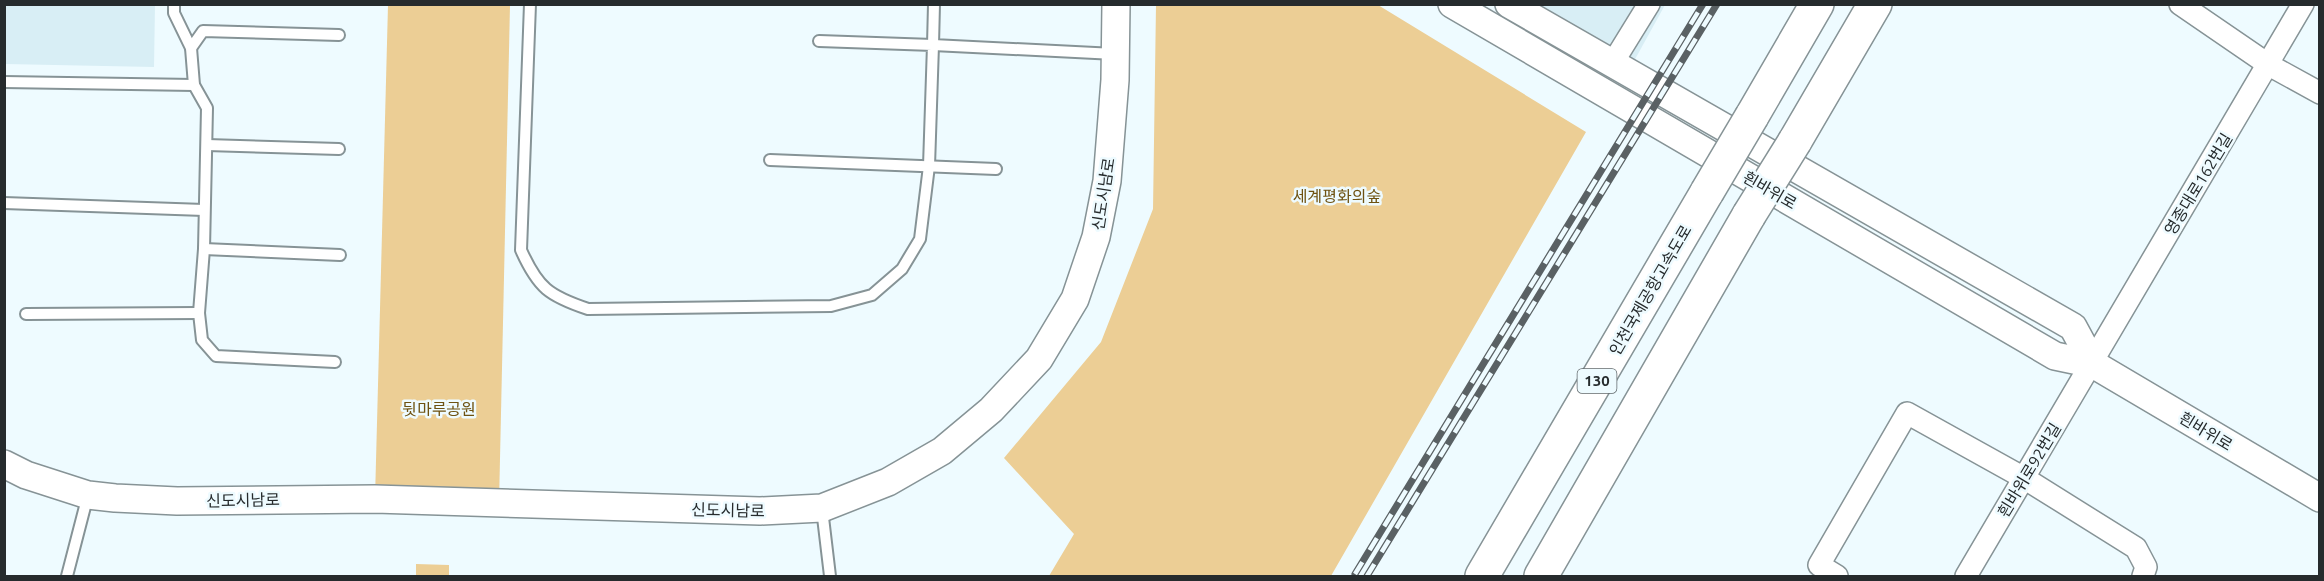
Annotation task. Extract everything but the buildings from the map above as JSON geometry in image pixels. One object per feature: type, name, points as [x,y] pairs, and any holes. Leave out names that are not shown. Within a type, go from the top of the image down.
[{"type":"highway","name":"인천국제공항고속도로","points":[[1483,574],[1817,4]]},
{"type":"highway","points":[[1541,576],[1749,215],[1875,4]]},
{"type":"highway","points":[[1557,576],[1612,455]]},
{"type":"street","name":"신도시남로","points":[[4,464],[26,476],[88,495],[177,501],[375,499],[760,511],[822,508],[888,482],[942,451],[991,410],[1039,358],[1076,299],[1096,237],[1107,181],[1116,54],[1116,4]]},
{"type":"street","name":"흰바위로","points":[[1452,4],[2055,356],[2093,364],[2319,498]]},
{"type":"street","name":"흰바위로","points":[[1509,4],[2073,327],[2093,364]]},
{"type":"street","points":[[1612,64],[1649,4]]},
{"type":"street","points":[[2180,4],[2269,65],[2319,93]]},
{"type":"street","name":"영종대로162번길","points":[[2093,364],[2303,4]]},
{"type":"street","name":"흰바위로92번길","points":[[1966,576],[2093,364]]},
{"type":"street","points":[[1837,576],[1819,565],[1907,413],[2024,478],[2136,548],[2146,567],[2143,576]]},
{"type":"lane","points":[[174,4],[174,13],[191,48],[194,85],[207,108],[204,249],[199,313],[202,340],[216,356],[334,362]]},
{"type":"lane","points":[[530,4],[521,250],[532,275],[557,298],[588,309],[831,306],[872,295],[902,269],[920,239],[929,166],[934,4]]},
{"type":"lane","points":[[191,48],[203,31],[339,35]]},
{"type":"lane","points":[[819,41],[1116,54]]},
{"type":"lane","points":[[4,82],[194,85]]},
{"type":"lane","points":[[207,145],[339,149]]},
{"type":"lane","points":[[770,160],[996,169]]},
{"type":"lane","points":[[4,203],[204,210]]},
{"type":"lane","points":[[204,249],[340,255]]},
{"type":"lane","points":[[26,314],[199,313]]},
{"type":"lane","points":[[67,576],[88,495]]},
{"type":"lane","points":[[822,508],[830,576]]},
{"type":"shaded area","points":[[5,4],[155,5],[154,67],[5,64]]},
{"type":"shaded area","points":[[1493,5],[1665,5],[1623,81]]},
{"type":"green space","name":"뒷마루공원","points":[[388,5],[510,5],[499,504],[375,499]]},
{"type":"green space","name":"세계평화의숲","points":[[1156,5],[1378,5],[1586,132],[1331,576],[1049,576],[1074,534],[1004,458],[1101,342],[1153,209]]},
{"type":"green space","points":[[416,564],[449,565],[449,576],[416,576]]},
{"type":"railway","points":[[1355,574],[1703,4]]},
{"type":"railway","points":[[1367,576],[1717,4]]}]
